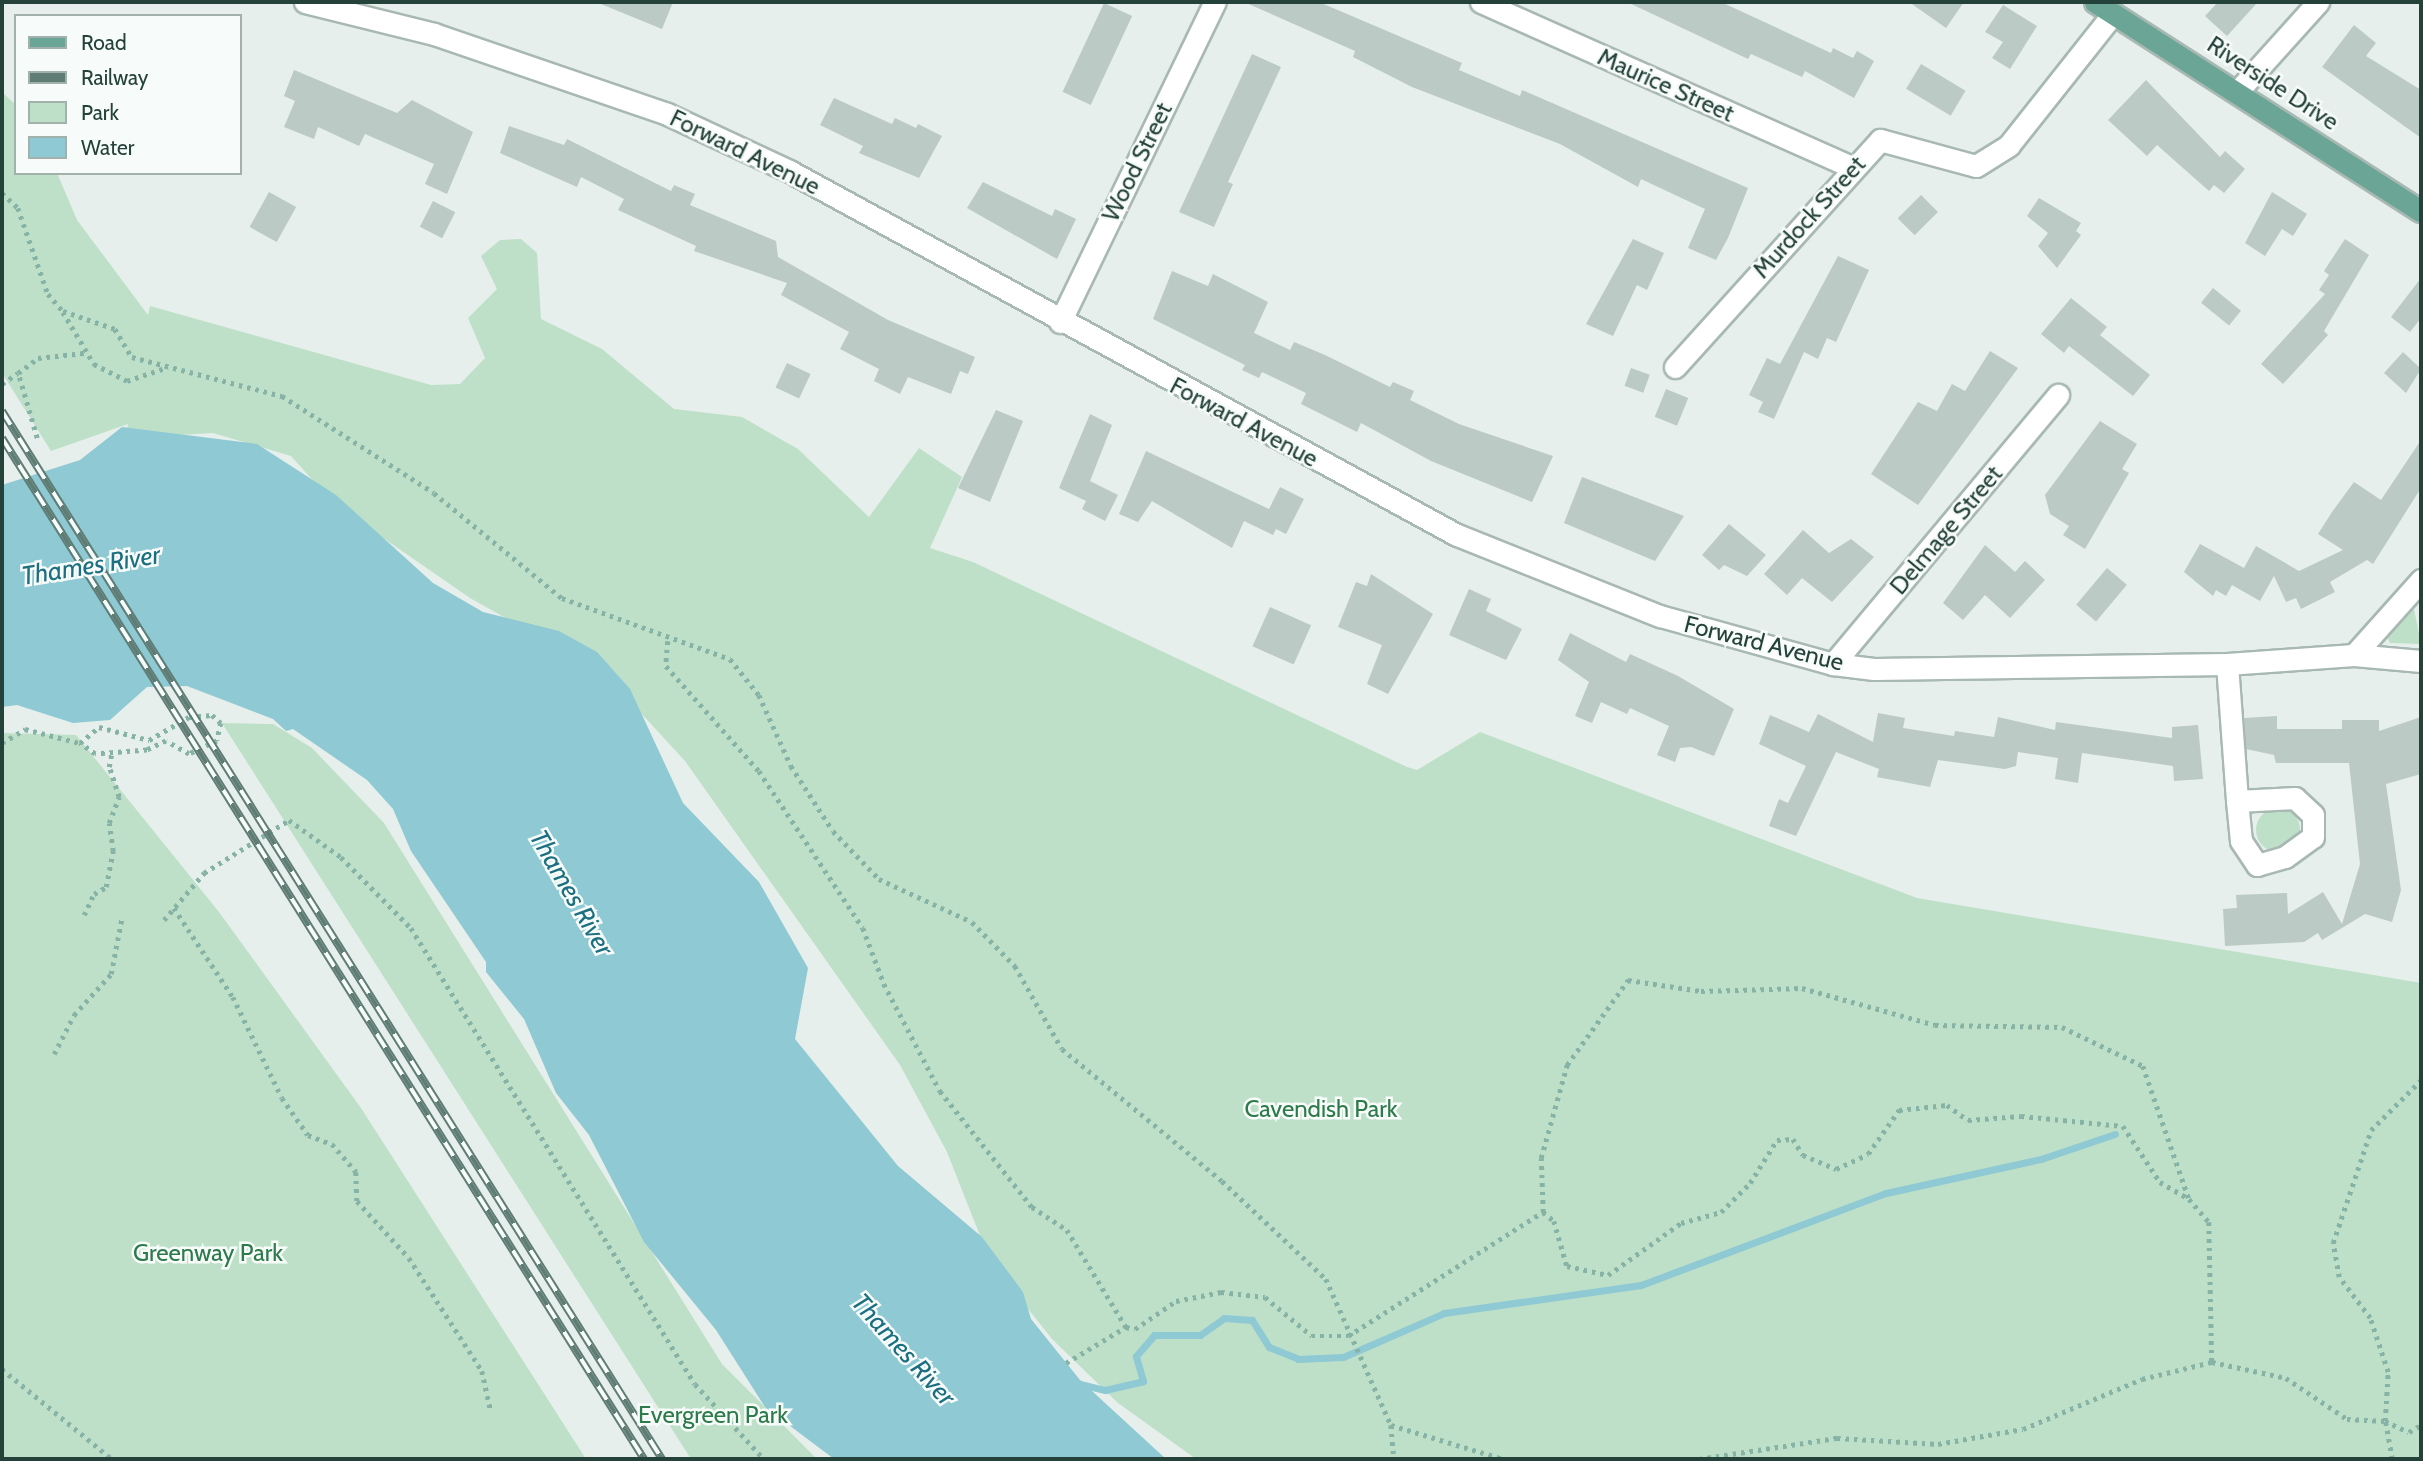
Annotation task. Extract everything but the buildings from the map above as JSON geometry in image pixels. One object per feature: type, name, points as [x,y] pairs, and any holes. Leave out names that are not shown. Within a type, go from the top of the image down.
[{"type":"main road","name":"Riverside Drive","points":[[2095,2],[2238,91],[2421,211]]},
{"type":"street","name":"Forward Avenue","points":[[305,2],[434,34],[667,114],[789,171],[1060,322],[1457,534],[1660,616],[1833,664],[1874,669],[2227,664],[2354,655],[2421,661]]},
{"type":"street","name":"Wood Street","points":[[1060,322],[1214,2]]},
{"type":"street","name":"Maurice Street","points":[[1481,2],[1850,167]]},
{"type":"street","points":[[2238,91],[2318,2]]},
{"type":"street","name":"Murdock Street","points":[[1675,367],[1850,167],[1880,141],[1976,166],[2009,145],[2113,14]]},
{"type":"street","name":"Delmage Street","points":[[1833,664],[2058,396]]},
{"type":"street","points":[[2354,655],[2421,582]]},
{"type":"street","points":[[2227,664],[2237,801]]},
{"type":"path","points":[[2,193],[18,208],[48,294],[63,311],[84,353],[127,381],[169,367]]},
{"type":"path","points":[[63,311],[115,329],[132,357],[282,396],[434,493],[562,598],[668,641],[730,659],[759,695],[791,766],[833,831],[879,879],[972,922],[1015,966],[1062,1049],[1281,1232],[1326,1279],[1391,1425],[1394,1459]]},
{"type":"path","points":[[2,384],[38,358],[84,353]]},
{"type":"path","points":[[18,373],[37,438]]},
{"type":"path","points":[[668,641],[666,666],[759,771],[863,928],[884,984],[940,1091],[1032,1207],[1068,1230],[1126,1327]]},
{"type":"path","points":[[2,743],[25,729],[80,743],[86,752],[147,750],[166,741],[189,754],[216,741],[221,723],[212,715],[189,717],[149,740],[99,727],[80,743]]},
{"type":"path","points":[[84,915],[94,894],[106,887],[113,851],[108,822],[119,797],[109,767],[112,752]]},
{"type":"path","points":[[164,920],[204,873],[289,820],[341,857],[411,928],[695,1384],[764,1459]]},
{"type":"path","points":[[174,908],[233,996],[282,1098],[308,1135],[332,1144],[356,1172],[358,1200],[409,1258],[482,1371],[491,1412]]},
{"type":"path","points":[[54,1054],[74,1015],[111,974],[122,917]]},
{"type":"path","points":[[2189,1199],[2143,1066],[2062,1027],[1935,1025],[1802,988],[1701,991],[1628,980],[1567,1065],[1541,1158],[1543,1212],[1554,1221],[1567,1266],[1608,1275],[1681,1223],[1721,1212],[1750,1183],[1777,1140],[1793,1139],[1803,1155],[1836,1169],[1868,1154],[1899,1110],[1917,1105],[1947,1105],[1968,1119],[2112,1121],[2123,1126],[2160,1182],[2189,1199],[2209,1222],[2212,1362]]},
{"type":"path","points":[[2392,1459],[2385,1421],[2388,1372],[2370,1318],[2339,1277],[2333,1243],[2371,1130],[2421,1080]]},
{"type":"path","points":[[1066,1363],[1126,1327],[1135,1329],[1176,1301],[1221,1292],[1265,1297],[1312,1336],[1353,1336],[1543,1212]]},
{"type":"path","points":[[1699,1459],[1837,1438],[1938,1444],[2023,1429],[2143,1379],[2212,1362],[2286,1378],[2347,1419],[2385,1421],[2409,1432],[2421,1425]]},
{"type":"path","points":[[2,1369],[112,1459]]},
{"type":"path","points":[[1391,1425],[1503,1459]]},
{"type":"green space","name":"Cavendish Park","points":[[2,92],[14,103],[14,175],[58,175],[77,220],[148,315],[150,306],[431,385],[460,384],[485,358],[468,318],[497,289],[481,256],[500,240],[521,239],[537,253],[541,319],[602,349],[674,409],[742,417],[798,449],[869,517],[919,448],[962,477],[930,548],[973,562],[1407,767],[1417,770],[1480,732],[1917,898],[2421,983],[2421,1459],[1196,1459],[1118,1403],[1052,1339],[990,1261],[947,1152],[900,1065],[685,761],[604,673],[470,598],[334,504],[291,456],[213,433],[126,438],[128,424],[51,451],[2,373]]},
{"type":"green space","points":[[2414,609],[2421,644],[2390,643],[2385,632]]},
{"type":"green space","name":"Evergreen Park","points":[[222,723],[273,724],[312,748],[384,823],[722,1364],[817,1459],[691,1459]]},
{"type":"green space","name":"Greenway Park","points":[[2,733],[76,735],[219,912],[361,1108],[586,1459],[2,1459]]},
{"type":"green space","points":[[2278,808],[2294,814],[2300,830],[2294,846],[2278,852],[2262,846],[2256,830],[2262,814]]},
{"type":"water","name":"Thames River","points":[[122,427],[257,444],[336,495],[433,583],[483,612],[559,631],[597,652],[630,689],[683,803],[759,882],[808,968],[795,1039],[898,1166],[982,1237],[1023,1292],[1031,1319],[1080,1380],[1166,1459],[834,1459],[765,1407],[716,1330],[644,1242],[589,1135],[556,1093],[524,1019],[486,972],[486,962],[411,851],[393,809],[367,780],[293,729],[286,731],[273,719],[187,686],[147,687],[110,720],[73,723],[17,705],[2,707],[2,485],[80,460]]},
{"type":"waterway","points":[[1072,1382],[1105,1390],[1143,1381],[1136,1356],[1154,1335],[1200,1335],[1224,1318],[1252,1320],[1269,1347],[1298,1359],[1343,1357],[1444,1313],[1641,1285],[1886,1193],[2041,1159],[2115,1134]]},
{"type":"railway","points":[[2,411],[662,1459]]},
{"type":"railway","points":[[2,438],[644,1459]]}]
